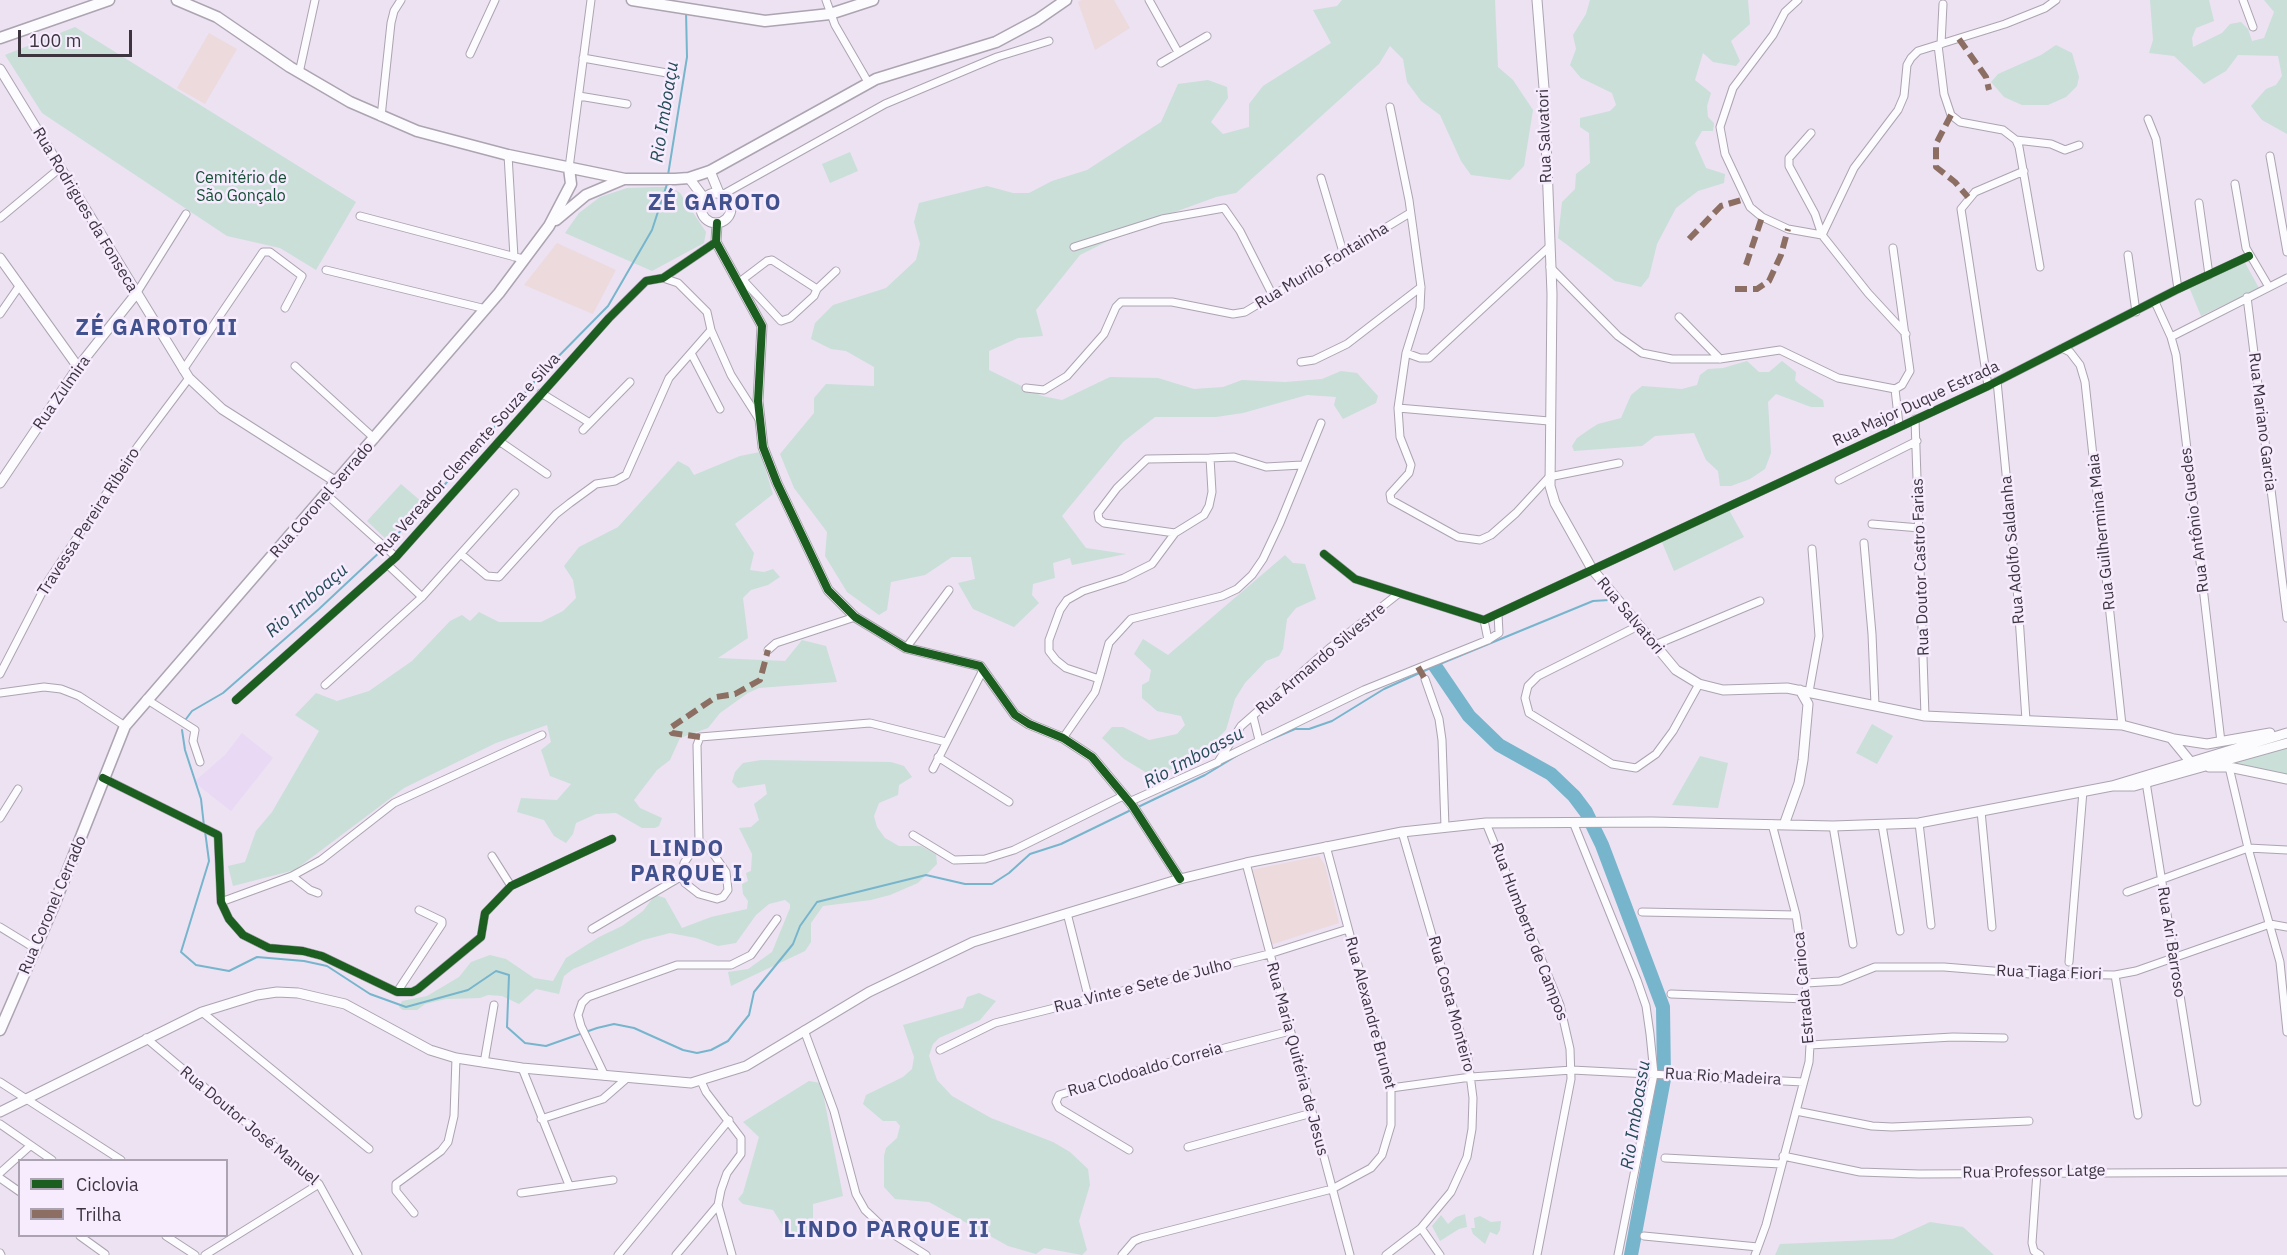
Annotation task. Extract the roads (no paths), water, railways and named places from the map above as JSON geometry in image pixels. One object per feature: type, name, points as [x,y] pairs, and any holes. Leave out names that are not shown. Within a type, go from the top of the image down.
[{"type":"main road","points":[[81,8],[92,0]]},
{"type":"main road","points":[[0,38],[109,0]]},
{"type":"main road","points":[[177,0],[218,17],[299,73],[381,117],[417,131],[508,155],[625,179],[689,178],[710,171],[868,82],[996,42],[1037,20],[1066,0]]},
{"type":"main road","points":[[632,0],[681,8],[698,7],[765,21],[830,14],[873,0]]},
{"type":"main road","name":"Rua Salvatori","points":[[1537,0],[1545,88],[1550,267],[1549,477],[1555,502],[1592,569],[1676,670],[1699,684],[1723,690],[1773,688],[1805,691],[1925,716],[2122,725],[2194,743],[2221,742],[2287,732]]},
{"type":"main road","name":"Rua Rodrigues da Fonseca","points":[[0,69],[186,374],[222,409],[338,483]]},
{"type":"main road","points":[[549,226],[571,184],[570,168]]},
{"type":"main road","points":[[704,198],[701,207],[704,217],[717,223],[726,219],[731,211],[730,202],[721,194],[710,171]]},
{"type":"main road","points":[[689,178],[704,198]]},
{"type":"main road","points":[[549,226],[586,195],[625,179]]},
{"type":"main road","points":[[704,198],[721,194]]},
{"type":"main road","points":[[717,223],[716,242],[741,281],[762,326],[759,419],[769,464],[822,581],[855,617],[906,648],[975,663],[983,670],[1015,715],[1029,724],[1063,738],[1092,757],[1139,816],[1180,879]]},
{"type":"main road","name":"Rua Coronel Serrado","points":[[103,778],[125,726],[146,699],[338,483],[486,309],[519,258],[549,226]]},
{"type":"main road","points":[[0,258],[78,367]]},
{"type":"main road","name":"Rua Zulmira","points":[[0,483],[78,367],[136,294]]},
{"type":"main road","points":[[1784,825],[1799,783],[1808,704],[1805,691]]},
{"type":"main road","points":[[1808,704],[1821,694]]},
{"type":"main road","points":[[0,1112],[202,1012],[257,995],[298,993],[345,1004],[430,1050],[456,1059],[522,1068],[691,1083],[746,1066],[869,992],[973,942],[1180,879],[1246,863],[1402,832],[1486,823],[1599,822],[1833,826],[1920,823],[2112,786],[2190,764],[2287,732]]},
{"type":"main road","points":[[2171,738],[2190,764],[2229,767],[2287,779]]},
{"type":"main road","points":[[2112,786],[2128,787],[2146,783],[2190,764],[2287,743]]},
{"type":"main road","name":"Rua Coronel Cerrado","points":[[0,1030],[36,949],[103,778]]},
{"type":"street","points":[[299,73],[315,0]]},
{"type":"street","points":[[381,117],[391,23],[394,11],[401,0]]},
{"type":"street","points":[[470,54],[495,0]]},
{"type":"street","points":[[570,168],[591,0]]},
{"type":"street","points":[[826,0],[830,14],[868,82]]},
{"type":"street","points":[[1149,0],[1178,52]]},
{"type":"street","points":[[1798,0],[1785,12],[1773,35],[1733,88],[1720,127],[1721,141],[1750,207],[1762,217],[1788,229],[1822,234]]},
{"type":"street","points":[[1822,234],[1854,168],[1898,110],[1904,96],[1907,65],[1911,58],[1918,51],[2005,24],[2045,8],[2056,0]]},
{"type":"street","points":[[2242,0],[2253,27]]},
{"type":"street","points":[[1943,4],[1939,44],[1944,94],[1951,115],[1960,122],[1997,128],[2016,140],[2051,144],[2065,150],[2079,145]]},
{"type":"street","points":[[1161,63],[1207,36]]},
{"type":"street","points":[[721,194],[885,104],[962,71],[1049,41]]},
{"type":"street","points":[[955,56],[962,71]]},
{"type":"street","points":[[583,58],[667,73]]},
{"type":"street","points":[[579,96],[627,104]]},
{"type":"street","points":[[1390,107],[1421,287],[1420,308],[1406,353],[1398,408],[1401,437],[1411,465],[1409,473],[1390,494],[1391,500],[1414,516],[1458,537],[1480,540],[1491,535],[1549,477],[1619,463]]},
{"type":"street","points":[[2148,119],[2156,139],[2178,289]]},
{"type":"street","points":[[1811,133],[1789,158],[1789,166],[1815,214],[1822,234],[1868,293],[1906,334]]},
{"type":"street","points":[[2016,140],[2024,171],[2040,267]]},
{"type":"street","points":[[360,216],[519,258],[508,155]]},
{"type":"street","points":[[2270,156],[2287,252]]},
{"type":"street","points":[[0,218],[60,168]]},
{"type":"street","points":[[1988,386],[1960,209],[1975,192],[2024,171]]},
{"type":"street","points":[[1321,178],[1343,252]]},
{"type":"street","points":[[2235,184],[2249,256],[2269,288]]},
{"type":"street","points":[[2199,202],[2209,275]]},
{"type":"street","points":[[1074,247],[1162,219],[1224,208],[1240,231],[1273,296]]},
{"type":"street","name":"Rua Murilo Fontainha","points":[[1026,388],[1044,390],[1067,376],[1104,334],[1116,307],[1121,302],[1172,302],[1233,314],[1245,312],[1410,213]]},
{"type":"street","name":"Rua Zulmira","points":[[136,294],[186,214]]},
{"type":"street","name":"Rua Vereador Clemente Souza e Silva","points":[[236,700],[396,557],[542,393],[646,281],[663,278],[716,242]]},
{"type":"street","points":[[1406,353],[1420,358],[1429,358],[1549,247]]},
{"type":"street","points":[[1550,267],[1618,336],[1642,353],[1672,359],[1720,359],[1780,350],[1838,378],[1895,390],[1902,385],[1910,371],[1893,248]]},
{"type":"street","name":"Travessa Pereira Ribeiro","points":[[0,674],[48,581],[186,374],[263,252],[270,252],[302,276],[285,308]]},
{"type":"street","points":[[2128,255],[2136,312]]},
{"type":"street","name":"Rua Major Duque Estrada","points":[[1484,620],[1899,425],[1988,386],[2178,289],[2249,256]]},
{"type":"street","points":[[817,289],[772,260],[767,261],[741,281],[781,321],[790,318],[836,271]]},
{"type":"street","points":[[326,270],[486,309]]},
{"type":"street","points":[[663,278],[678,283],[707,312],[711,330],[731,375],[759,419]]},
{"type":"street","points":[[2171,336],[2287,278]]},
{"type":"street","points":[[0,314],[20,285]]},
{"type":"street","points":[[1301,362],[1314,360],[1347,344],[1421,287]]},
{"type":"street","name":"Rua Mariano Garcia","points":[[2247,297],[2287,618]]},
{"type":"street","name":"Rua Antônio Guedes","points":[[2155,302],[2171,336],[2176,355],[2221,742]]},
{"type":"street","points":[[1679,317],[1720,359]]},
{"type":"street","points":[[462,555],[487,576],[500,578],[556,514],[596,484],[615,481],[626,475],[669,378],[711,330]]},
{"type":"street","name":"Rua Guilhermina Maia","points":[[2062,348],[2070,352],[2080,365],[2085,382],[2122,725]]},
{"type":"street","points":[[691,353],[720,409]]},
{"type":"street","points":[[295,366],[375,439]]},
{"type":"street","name":"Rua Adolfo Saldanha","points":[[1997,381],[2018,587],[2026,720]]},
{"type":"street","points":[[583,430],[630,382]]},
{"type":"street","points":[[1895,390],[1899,425]]},
{"type":"street","points":[[542,393],[590,423]]},
{"type":"street","points":[[1398,408],[1549,422]]},
{"type":"street","name":"Rua Doutor Castro Farias","points":[[1915,419],[1925,716]]},
{"type":"street","points":[[1063,738],[1095,692],[1109,643],[1131,619],[1222,596],[1237,588],[1252,574],[1263,559],[1321,423]]},
{"type":"street","points":[[499,441],[547,474]]},
{"type":"street","points":[[1839,480],[1917,441]]},
{"type":"street","points":[[1174,533],[1104,524],[1099,519],[1098,513],[1117,488],[1147,459],[1234,457],[1272,467],[1302,465]]},
{"type":"street","points":[[1099,679],[1066,668],[1049,651],[1049,640],[1060,610],[1067,600],[1083,591],[1124,578],[1152,564],[1174,533],[1204,515],[1212,492],[1209,458]]},
{"type":"street","points":[[325,685],[422,597],[462,555],[515,493]]},
{"type":"street","points":[[327,495],[396,557]]},
{"type":"street","points":[[1872,524],[1920,528]]},
{"type":"street","points":[[1864,543],[1872,634],[1875,705]]},
{"type":"street","points":[[1805,691],[1819,636],[1812,549]]},
{"type":"street","points":[[1324,554],[1355,579],[1484,620],[1488,640]]},
{"type":"street","points":[[388,565],[422,597]]},
{"type":"street","points":[[906,648],[949,590]]},
{"type":"street","name":"Rua Armando Silvestre","points":[[1218,762],[1233,736],[1253,716],[1331,647],[1398,594]]},
{"type":"street","points":[[1655,645],[1760,601]]},
{"type":"street","points":[[913,836],[954,860],[985,859],[1014,850],[1218,762],[1364,690],[1488,640],[1499,633],[1498,614]]},
{"type":"street","points":[[768,650],[776,643],[855,617]]},
{"type":"street","points":[[1640,626],[1538,676],[1528,686],[1529,713],[1612,764],[1636,768],[1656,754],[1699,684]]},
{"type":"street","points":[[933,769],[983,670]]},
{"type":"street","points":[[1425,679],[1442,740],[1445,827]]},
{"type":"street","points":[[0,693],[23,688],[61,689],[80,696],[125,726]]},
{"type":"street","points":[[146,699],[195,730],[193,741],[200,762]]},
{"type":"street","points":[[1253,716],[1259,740]]},
{"type":"street","points":[[699,841],[722,863],[728,890],[723,897],[710,898],[691,889],[682,876],[684,863],[699,841],[697,745],[700,737],[870,723],[946,742]]},
{"type":"street","points":[[221,902],[292,876],[321,860],[394,803],[542,735]]},
{"type":"street","points":[[938,758],[1009,802]]},
{"type":"street","points":[[2229,767],[2248,848],[2280,962],[2287,1032]]},
{"type":"street","points":[[103,778],[214,833],[221,902],[235,928],[254,942],[269,948],[303,951],[322,956],[397,992],[412,992],[418,989],[481,937],[485,913],[511,886],[612,839]]},
{"type":"street","name":"Rua Ari Barroso","points":[[2146,783],[2196,1102]]},
{"type":"street","points":[[0,818],[18,789]]},
{"type":"street","points":[[2069,962],[2084,791]]},
{"type":"street","points":[[1981,811],[1992,927]]},
{"type":"street","points":[[1578,822],[1646,1006],[1657,1074],[1618,1255]]},
{"type":"street","name":"Rua Humberto de Campos","points":[[1486,823],[1560,1005],[1568,1034],[1572,1070],[1537,1255]]},
{"type":"street","points":[[1920,823],[1932,925]]},
{"type":"street","name":"Estrada Carioca","points":[[1755,1255],[1809,1062],[1810,1045],[1806,983],[1796,915],[1772,824]]},
{"type":"street","points":[[1882,825],[1900,931]]},
{"type":"street","points":[[1833,826],[1853,944]]},
{"type":"street","name":"Rua Costa Monteiro","points":[[1386,1255],[1421,1228],[1451,1192],[1467,1157],[1472,1129],[1471,1077],[1459,1020],[1402,832]]},
{"type":"street","name":"Rua Alexandre Brunet","points":[[1122,1255],[1134,1241],[1141,1238],[1332,1189],[1371,1168],[1382,1155],[1391,1125],[1391,1088],[1326,846]]},
{"type":"street","points":[[2127,892],[2248,848],[2287,850]]},
{"type":"street","points":[[492,855],[511,886]]},
{"type":"street","name":"Rua Maria Quitéria de Jesus","points":[[1246,863],[1350,1255]]},
{"type":"street","points":[[292,876],[307,888],[318,893]]},
{"type":"street","points":[[592,929],[682,876]]},
{"type":"street","points":[[397,992],[442,924],[441,921],[419,910]]},
{"type":"street","points":[[1642,912],[1796,915]]},
{"type":"street","points":[[1067,913],[1089,1000]]},
{"type":"street","points":[[605,1076],[581,1026],[580,1008],[588,997],[676,965],[717,966],[741,961],[751,955],[777,919]]},
{"type":"street","name":"Rua Tiaga Fiori","points":[[1806,983],[1840,981],[1875,967],[1944,967],[2030,974],[2115,975],[2136,971],[2270,924],[2287,927]]},
{"type":"street","points":[[0,927],[36,949]]},
{"type":"street","name":"Rua Vinte e Sete de Julho","points":[[940,1050],[995,1023],[1269,954],[1348,929]]},
{"type":"street","points":[[2115,975],[2138,1115]]},
{"type":"street","points":[[1671,994],[1807,999]]},
{"type":"street","points":[[484,1063],[494,1005]]},
{"type":"street","points":[[202,1012],[369,1149]]},
{"type":"street","points":[[804,1030],[834,1112],[856,1194],[865,1210],[885,1229],[926,1255]]},
{"type":"street","name":"Rua Clodoaldo Correia","points":[[1129,1150],[1059,1108],[1056,1102],[1059,1095],[1144,1069],[1290,1031]]},
{"type":"street","points":[[1810,1045],[1953,1037],[2004,1038]]},
{"type":"street","name":"Rua Doutor José Manuel","points":[[146,1038],[319,1184],[358,1255]]},
{"type":"street","points":[[414,1213],[396,1191],[396,1184],[441,1151],[448,1142],[454,1116],[456,1059]]},
{"type":"street","points":[[522,1068],[569,1185]]},
{"type":"street","name":"Rua Rio Madeira","points":[[1391,1088],[1471,1077],[1572,1070],[1803,1082]]},
{"type":"street","points":[[542,1119],[603,1099],[627,1078]]},
{"type":"street","points":[[676,1255],[718,1205],[728,1173],[741,1154],[741,1138],[706,1092],[701,1081]]},
{"type":"street","points":[[0,1082],[118,1159]]},
{"type":"street","points":[[1796,1111],[1872,1126],[1892,1127],[2030,1121]]},
{"type":"street","points":[[1188,1147],[1312,1113]]},
{"type":"street","points":[[618,1255],[729,1120]]},
{"type":"street","points":[[0,1124],[49,1159]]},
{"type":"street","points":[[0,1173],[30,1146]]},
{"type":"street","name":"Rua Professor Latge","points":[[1665,1158],[1782,1160],[1860,1172],[1918,1174],[2287,1172]]},
{"type":"street","points":[[2037,1172],[2032,1243],[2034,1251],[2040,1255]]},
{"type":"street","points":[[0,1178],[18,1191]]},
{"type":"street","points":[[521,1192],[613,1180]]},
{"type":"street","points":[[205,1255],[234,1235],[276,1213],[319,1184]]},
{"type":"street","points":[[718,1205],[732,1255]]},
{"type":"street","points":[[1421,1228],[1440,1255]]},
{"type":"street","points":[[228,1231],[234,1235]]},
{"type":"street","points":[[1644,1236],[1758,1247]]},
{"type":"street","points":[[81,1237],[105,1254]]},
{"type":"street","points":[[168,1237],[195,1255]]},
{"type":"waterway","name":"Rio Imboaçu","points":[[668,175],[687,57],[686,11]]},
{"type":"waterway","name":"Rio Imboaçu","points":[[387,545],[440,490],[542,373],[608,306],[652,230],[667,184]]},
{"type":"waterway","name":"Rio Imboaçu","points":[[186,719],[192,711],[223,693],[383,549]]},
{"type":"waterway","name":"Rio Imboassu","points":[[1262,743],[1295,729],[1309,729],[1332,721],[1384,689],[1435,666],[1593,601],[1609,600]]},
{"type":"waterway","name":"Rio Imboassu","points":[[1435,666],[1469,716],[1499,745],[1551,774],[1574,796],[1586,812],[1602,845],[1663,1007],[1664,1079],[1631,1255]]},
{"type":"waterway","points":[[182,730],[185,750],[201,799],[204,826]]},
{"type":"waterway","name":"Rio Imboassu","points":[[1136,808],[1205,775],[1243,752]]},
{"type":"waterway","name":"Rio Imboassu","points":[[205,831],[209,861],[181,952],[196,965],[229,971],[257,957],[304,961],[327,966],[370,994],[406,1007],[468,990],[496,971],[509,975],[507,1027],[525,1043],[546,1046],[614,1024],[634,1028],[683,1050],[697,1053],[711,1050],[728,1041],[749,1015],[754,992],[793,944],[800,926],[817,902],[926,875],[965,884],[992,884],[1009,873],[1030,854],[1061,844],[1131,810]]},
{"type":"district","name":"ZÉ GAROTO","points":[[715,204]]},
{"type":"district","name":"ZÉ GAROTO II","points":[[157,329]]},
{"type":"district","name":"LINDO PARQUE I","points":[[687,862]]},
{"type":"district","name":"LINDO PARQUE II","points":[[887,1231]]},
{"type":"park label","name":"Cemitério de São Gonçalo","points":[[241,187]]}]
